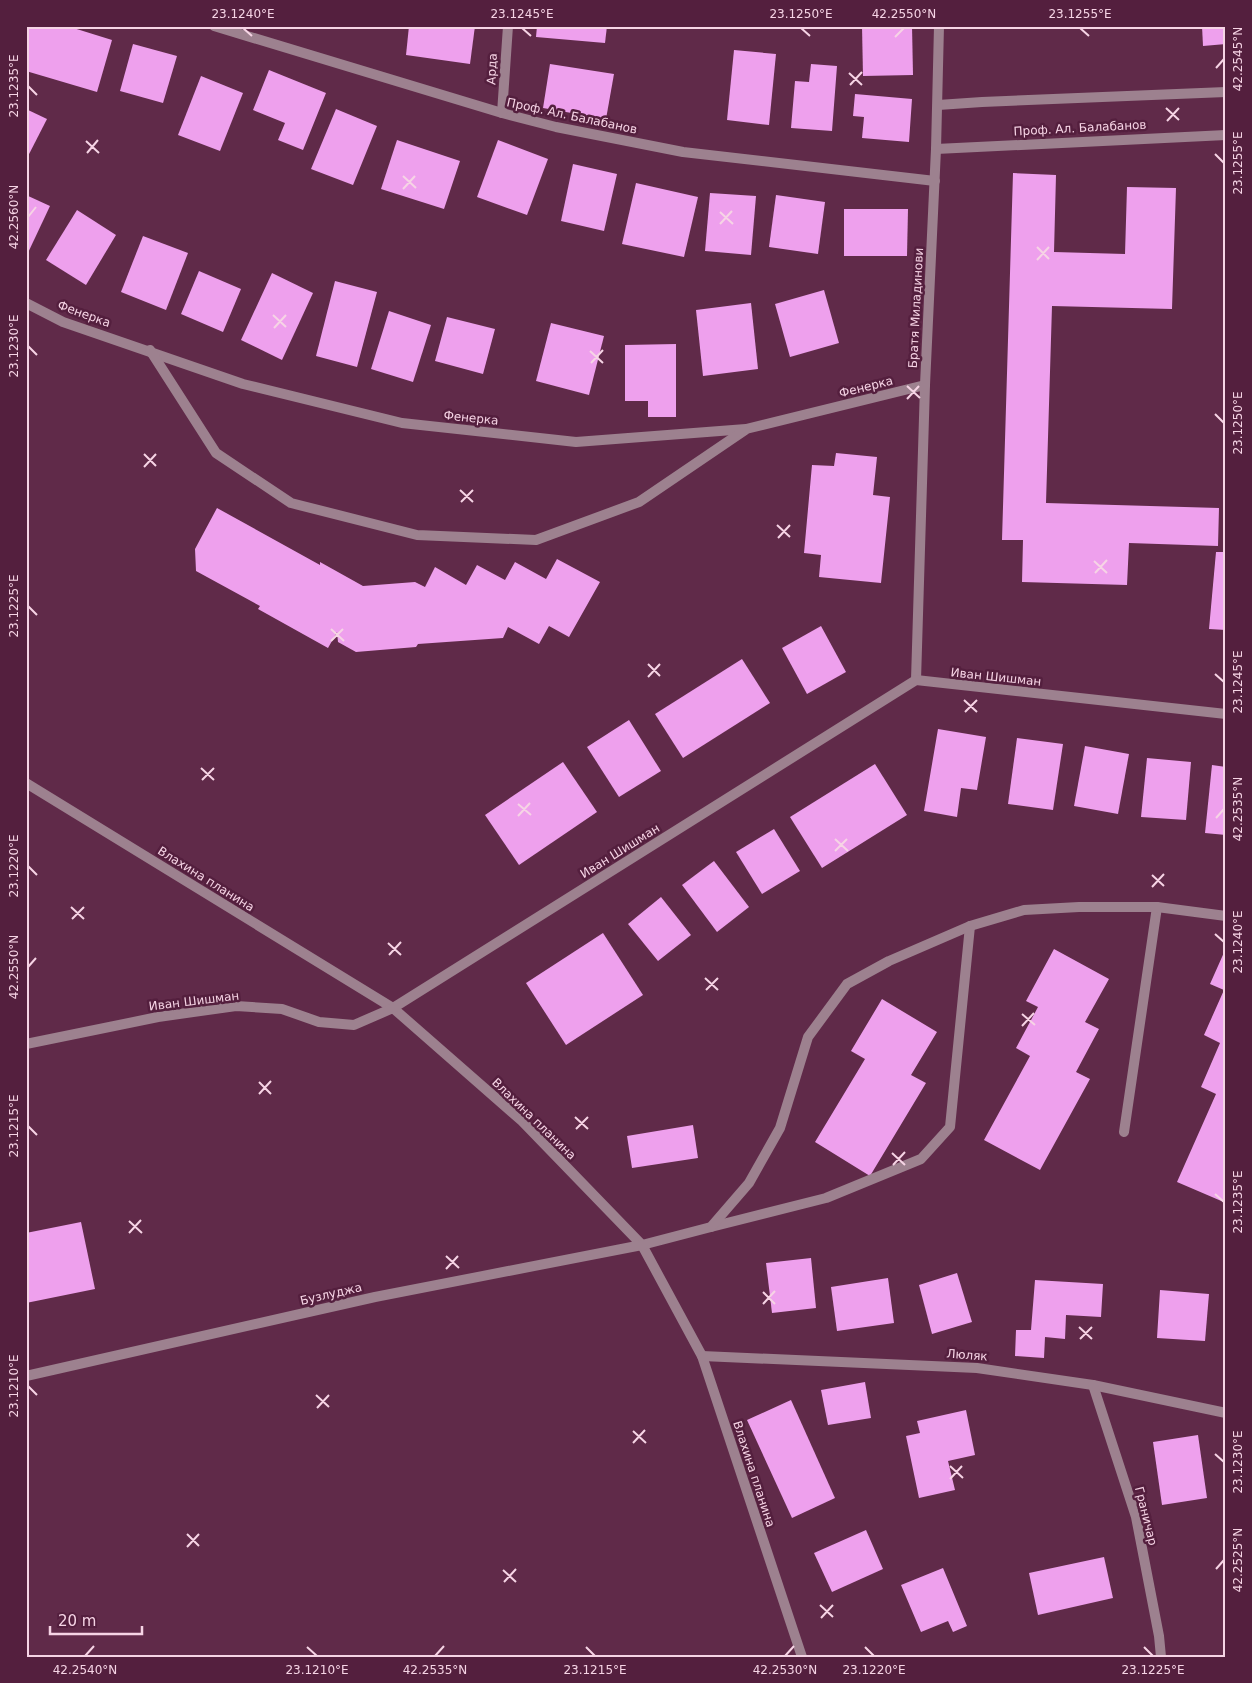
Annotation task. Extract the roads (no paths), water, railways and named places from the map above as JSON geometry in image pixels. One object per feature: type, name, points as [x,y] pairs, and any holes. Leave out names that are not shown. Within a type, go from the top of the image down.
[{"type":"street","name":"Проф. Ал. Балабанов","points":[[214,26],[502,114],[556,126],[683,152],[935,181]]},
{"type":"street","name":"Арда","points":[[502,114],[508,26]]},
{"type":"street","name":"Братя Миладинови","points":[[916,680],[925,385],[938,105],[939,26]]},
{"type":"street","points":[[938,105],[1226,92]]},
{"type":"street","name":"Проф. Ал. Балабанов","points":[[936,149],[1226,135]]},
{"type":"street","name":"Фенерка","points":[[26,303],[63,322],[150,350],[243,384],[402,423],[576,442],[746,430],[925,385]]},
{"type":"street","points":[[150,350],[216,453],[291,503],[417,535],[536,540],[639,502],[746,430]]},
{"type":"street","name":"Иван Шишман","points":[[26,1044],[158,1017],[236,1006],[282,1009],[319,1022],[354,1025],[393,1008],[916,680],[1226,714]]},
{"type":"street","name":"Влахина планина","points":[[26,783],[393,1008],[522,1121],[642,1245],[702,1356],[802,1657]]},
{"type":"street","points":[[711,1227],[749,1183],[780,1128],[808,1037],[847,984],[889,961],[970,926],[1024,910],[1078,907],[1157,907],[1226,916]]},
{"type":"street","points":[[1124,1132],[1157,907]]},
{"type":"street","name":"Бузлуджа","points":[[26,1376],[375,1297],[642,1245],[826,1198],[921,1159],[950,1128],[970,926]]},
{"type":"street","name":"Люляк","points":[[702,1356],[977,1368],[1093,1385],[1226,1413]]},
{"type":"street","name":"Граничар","points":[[1093,1385],[1136,1516],[1159,1636],[1161,1657]]}]
